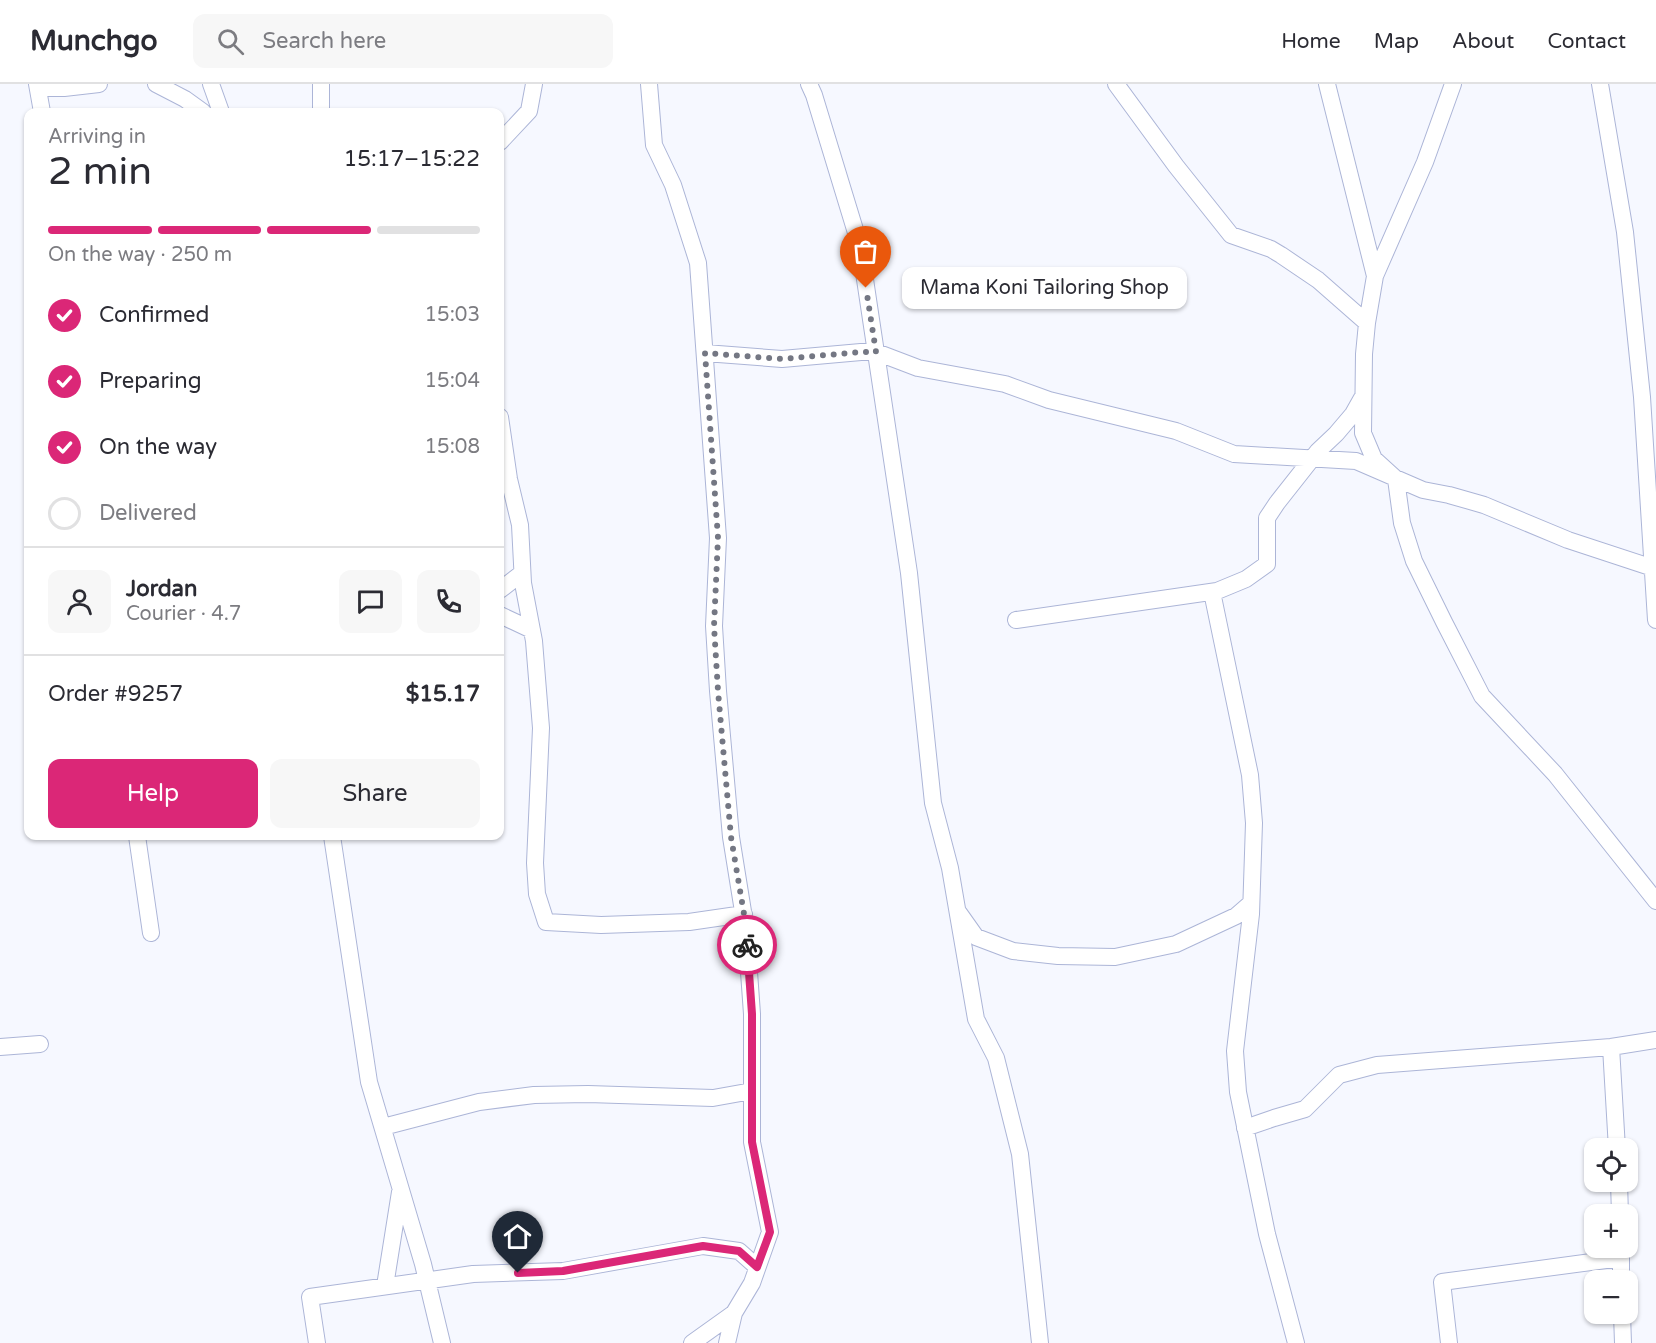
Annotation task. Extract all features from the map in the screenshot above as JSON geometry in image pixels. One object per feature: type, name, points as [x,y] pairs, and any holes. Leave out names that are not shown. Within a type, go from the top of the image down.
[{"type":"street","points":[[41,108],[38,86],[64,88],[99,84]]},
{"type":"street","points":[[156,84],[197,108]]},
{"type":"street","points":[[211,84],[219,108]]},
{"type":"street","points":[[321,84],[321,108]]},
{"type":"street","points":[[504,138],[529,111],[534,84]]},
{"type":"street","points":[[649,84],[654,145],[673,185],[698,263],[718,538],[714,626],[718,691],[731,837],[744,914],[752,1014],[752,1142],[770,1232],[752,1283],[734,1313],[728,1343]]},
{"type":"street","points":[[809,84],[860,246],[909,573],[933,803],[950,868],[976,1019],[996,1058],[1020,1154],[1040,1343]]},
{"type":"street","points":[[1116,84],[1176,166],[1231,235],[1271,249],[1281,255],[1318,280],[1367,323]]},
{"type":"street","points":[[1327,84],[1375,276]]},
{"type":"street","points":[[1454,84],[1425,162],[1375,276],[1364,354],[1363,433],[1374,459],[1396,479],[1402,524],[1414,561],[1482,696],[1555,774],[1656,901]]},
{"type":"street","points":[[1600,84],[1625,232],[1642,397],[1656,620]]},
{"type":"street","points":[[705,353],[782,359],[876,352],[918,368],[1005,384],[1049,400],[1176,431],[1234,454],[1356,461],[1423,490],[1484,505],[1568,540],[1654,568]]},
{"type":"street","points":[[1016,620],[1212,592],[1246,579],[1267,564],[1267,518],[1311,459],[1353,414],[1364,394]]},
{"type":"street","points":[[504,445],[509,479],[520,525],[522,573],[532,630],[541,728],[535,863],[537,894],[546,922],[602,925],[689,922],[744,914]]},
{"type":"street","points":[[504,587],[522,573]]},
{"type":"street","points":[[1212,592],[1250,775],[1254,823],[1251,903],[1235,1051],[1238,1092],[1267,1234],[1296,1343]]},
{"type":"street","points":[[504,617],[532,630]]},
{"type":"street","points":[[138,840],[151,933]]},
{"type":"street","points":[[333,840],[369,1082],[427,1280],[442,1343]]},
{"type":"street","points":[[957,910],[976,937],[1013,951],[1059,956],[1115,957],[1176,944],[1236,916],[1251,903]]},
{"type":"street","points":[[1245,1128],[1305,1109],[1339,1076],[1377,1065],[1611,1047],[1656,1040]]},
{"type":"street","points":[[0,1047],[40,1044]]},
{"type":"street","points":[[1611,1047],[1616,1138]]},
{"type":"street","points":[[382,1127],[479,1102],[534,1095],[588,1094],[712,1098],[752,1091]]},
{"type":"street","points":[[385,1286],[400,1186]]},
{"type":"street","points":[[317,1343],[310,1297],[473,1274],[563,1271],[703,1246],[739,1251],[757,1267]]},
{"type":"street","points":[[1449,1343],[1442,1282],[1590,1258]]},
{"type":"street","points":[[692,1343],[734,1313]]},
{"type":"street","points":[[1622,1324],[1623,1343]]},
{"type":"way so far","points":[[747,945],[731,837],[718,691],[714,626],[718,538],[705,353],[782,359],[876,352],[866,288]]},
{"type":"place","name":"Mama Koni Tailoring Shop","points":[[866,288]]},
{"type":"route","points":[[518,1273],[563,1271],[703,1246],[739,1251],[757,1267],[770,1232],[752,1142],[752,1014],[747,945]]}]
